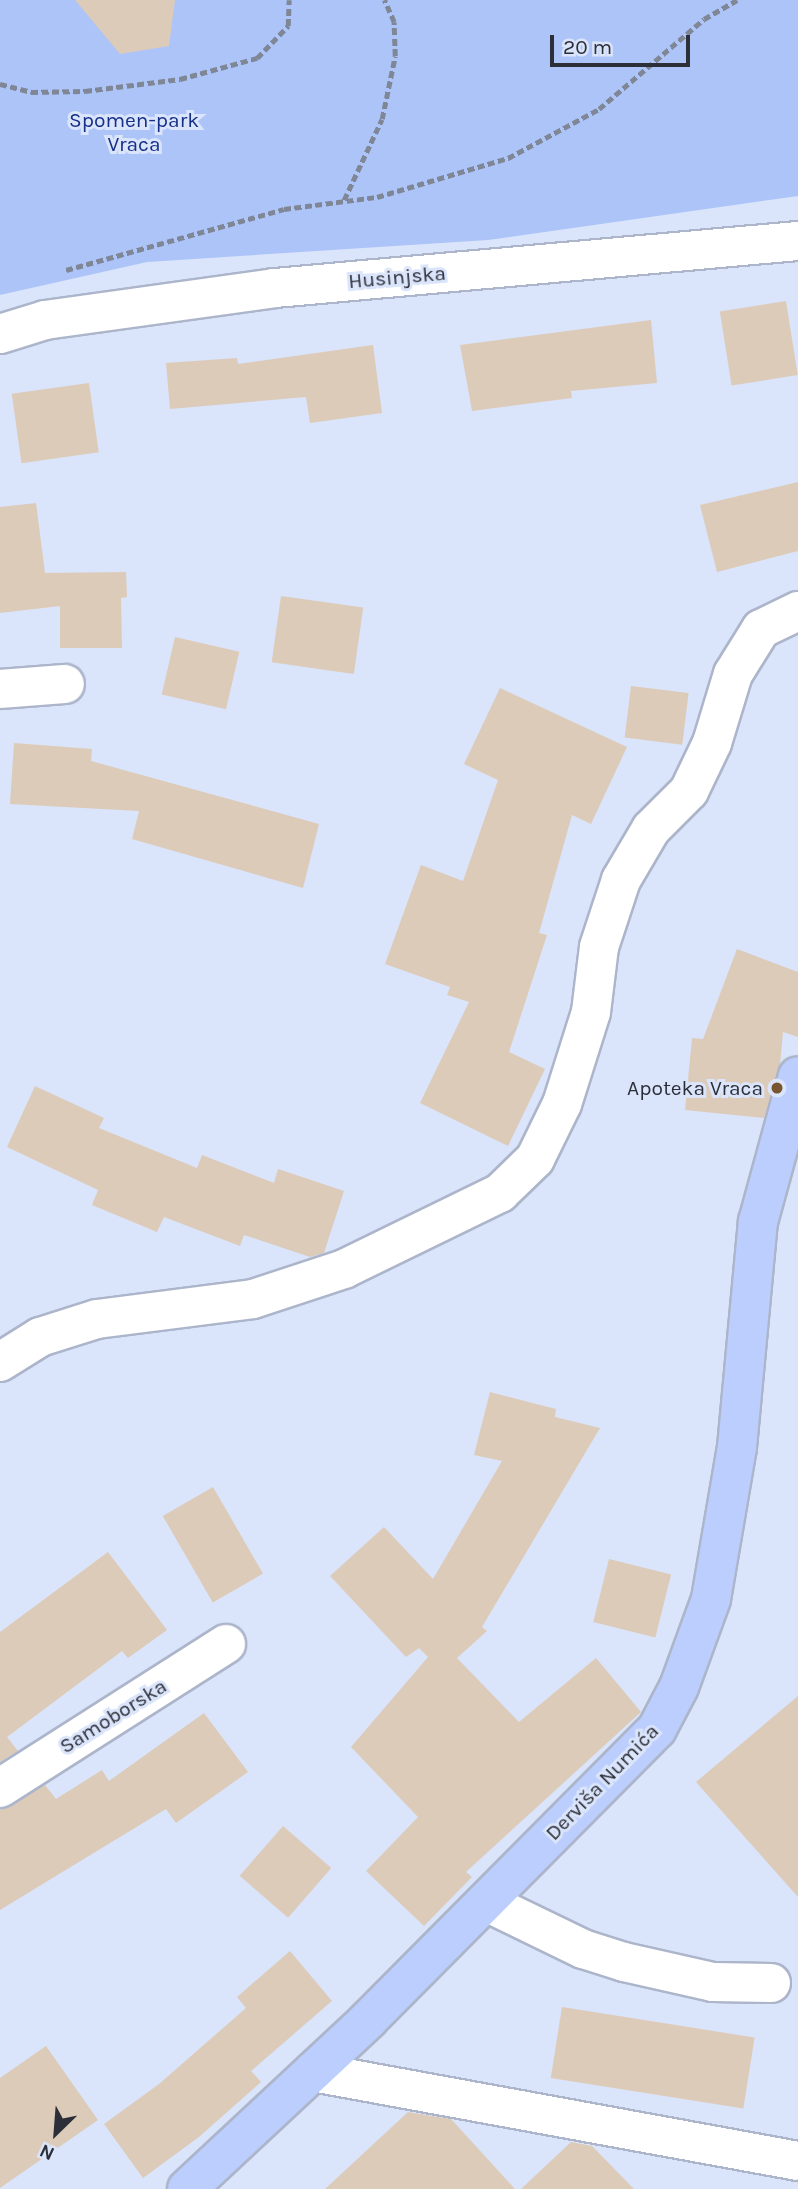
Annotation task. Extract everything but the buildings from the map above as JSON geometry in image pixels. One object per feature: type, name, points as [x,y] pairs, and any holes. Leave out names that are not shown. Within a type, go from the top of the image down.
[{"type":"main road","name":"Derviša Numića","points":[[187,2189],[313,2072],[657,1729],[695,1648],[711,1600],[735,1460],[758,1223],[798,1076]]},
{"type":"street","name":"Husinjska","points":[[0,334],[45,320],[275,288],[798,241]]},
{"type":"street","points":[[0,1362],[40,1337],[97,1319],[253,1299],[344,1269],[500,1194],[535,1159],[562,1104],[591,1012],[599,947],[621,880],[651,829],[689,791],[712,743],[733,674],[761,629],[798,611]]},
{"type":"street","points":[[0,689],[65,684]]},
{"type":"street","name":"Samoborska","points":[[0,1788],[226,1644]]},
{"type":"street","points":[[486,1902],[583,1949],[624,1962],[713,1982],[771,1983]]},
{"type":"street","points":[[313,2072],[798,2161]]},
{"type":"path","points":[[0,84],[31,92],[85,91],[180,79],[257,58],[288,26],[289,0]]},
{"type":"path","points":[[344,201],[382,119],[395,56],[394,22],[384,0]]},
{"type":"path","points":[[53,274],[284,209],[377,197],[508,158],[599,109],[704,19],[737,0]]},
{"type":"green space","name":"Spomen-park Vraca","points":[[0,0],[798,0],[798,196],[488,240],[147,262],[0,295]]},
{"type":"place","name":"Apoteka Vraca","points":[[777,1088]]}]
